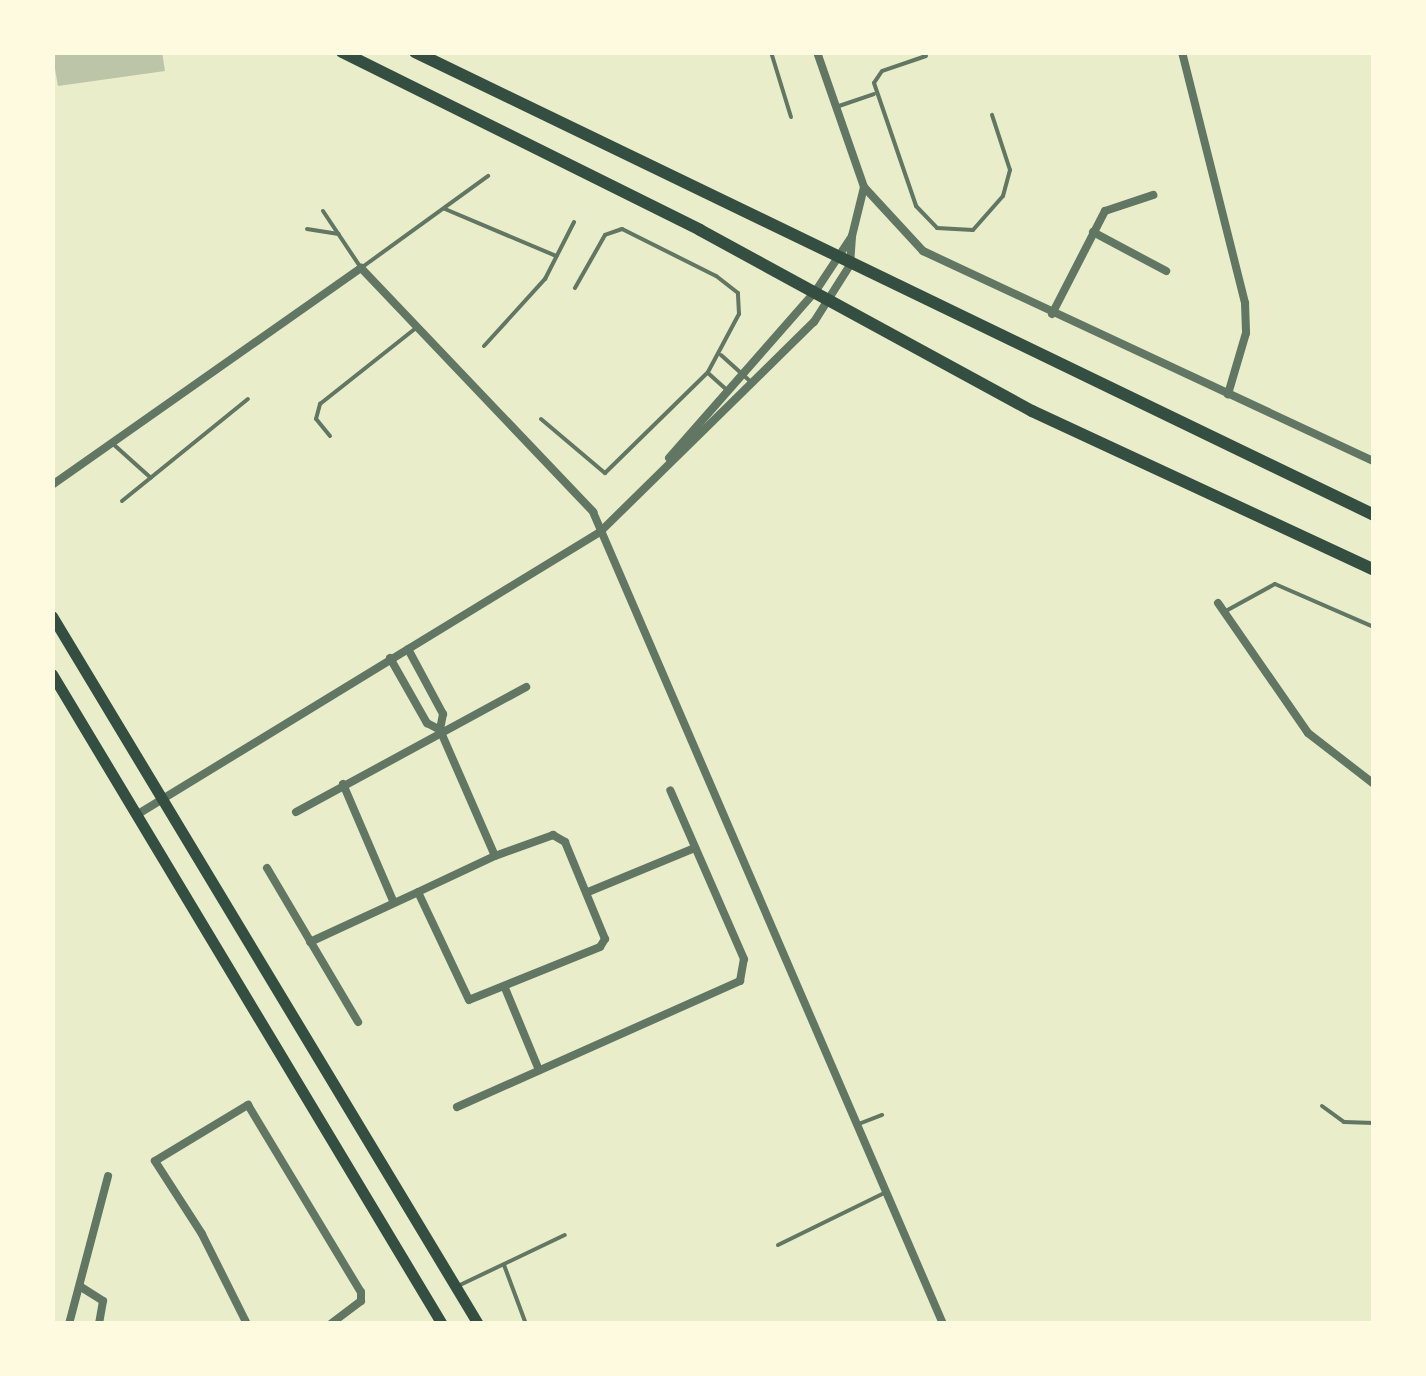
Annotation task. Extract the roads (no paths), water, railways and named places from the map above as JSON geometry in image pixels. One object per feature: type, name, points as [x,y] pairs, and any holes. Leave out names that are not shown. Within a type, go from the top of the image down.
[{"type":"main road","points":[[342,52],[816,292],[1032,411],[1374,570]]},
{"type":"main road","points":[[414,52],[834,258],[1374,514]]},
{"type":"main road","points":[[52,616],[478,1324]]},
{"type":"main road","points":[[52,674],[442,1324]]},
{"type":"street","points":[[1182,52],[1245,302],[1246,334],[1228,394]]},
{"type":"street","points":[[819,53],[864,186],[923,251],[1374,461]]},
{"type":"street","points":[[667,462],[754,384],[831,301],[850,265],[852,236],[864,186]]},
{"type":"street","points":[[1052,314],[1108,208],[1153,194]]},
{"type":"street","points":[[1093,232],[1166,271]]},
{"type":"street","points":[[138,814],[600,532],[816,292],[834,258],[852,236]]},
{"type":"street","points":[[52,485],[360,268],[590,506],[943,1324]]},
{"type":"street","points":[[1218,603],[1308,733],[1374,784]]},
{"type":"street","points":[[408,648],[444,714],[440,730],[495,856]]},
{"type":"street","points":[[390,658],[427,723],[440,730]]},
{"type":"street","points":[[296,812],[440,730],[526,687]]},
{"type":"street","points":[[343,784],[394,903]]},
{"type":"street","points":[[457,1107],[744,976],[744,958],[670,790]]},
{"type":"street","points":[[310,942],[495,856],[557,835],[605,931],[602,944],[473,1000],[462,994],[418,892]]},
{"type":"street","points":[[588,892],[695,848]]},
{"type":"street","points":[[266,868],[358,1022]]},
{"type":"street","points":[[505,988],[539,1070]]},
{"type":"street","points":[[247,1324],[202,1234],[155,1161],[248,1105],[361,1292],[361,1301],[330,1324]]},
{"type":"street","points":[[69,1324],[108,1176]]},
{"type":"street","points":[[81,1287],[103,1301],[99,1324]]},
{"type":"lane","points":[[770,52],[791,118]]},
{"type":"lane","points":[[926,56],[882,71],[876,93],[916,206],[949,232],[981,224],[1010,179],[992,115]]},
{"type":"lane","points":[[836,107],[876,93]]},
{"type":"lane","points":[[323,210],[360,268],[488,176]]},
{"type":"lane","points":[[444,209],[556,256]]},
{"type":"lane","points":[[484,346],[544,279],[574,222]]},
{"type":"lane","points":[[540,418],[605,473],[708,372],[721,355],[739,314],[738,293],[622,229],[605,235],[574,288]]},
{"type":"lane","points":[[306,230],[339,234]]},
{"type":"lane","points":[[330,436],[316,419],[320,404],[416,328]]},
{"type":"lane","points":[[721,355],[754,384]]},
{"type":"lane","points":[[708,372],[737,400]]},
{"type":"lane","points":[[122,501],[248,399]]},
{"type":"lane","points":[[112,443],[152,478]]},
{"type":"lane","points":[[1224,612],[1275,584],[1374,627]]},
{"type":"lane","points":[[1322,1106],[1344,1122],[1374,1124]]},
{"type":"lane","points":[[856,1125],[882,1115]]},
{"type":"lane","points":[[778,1245],[886,1192]]},
{"type":"lane","points":[[456,1287],[565,1235]]},
{"type":"lane","points":[[504,1265],[526,1324]]}]
